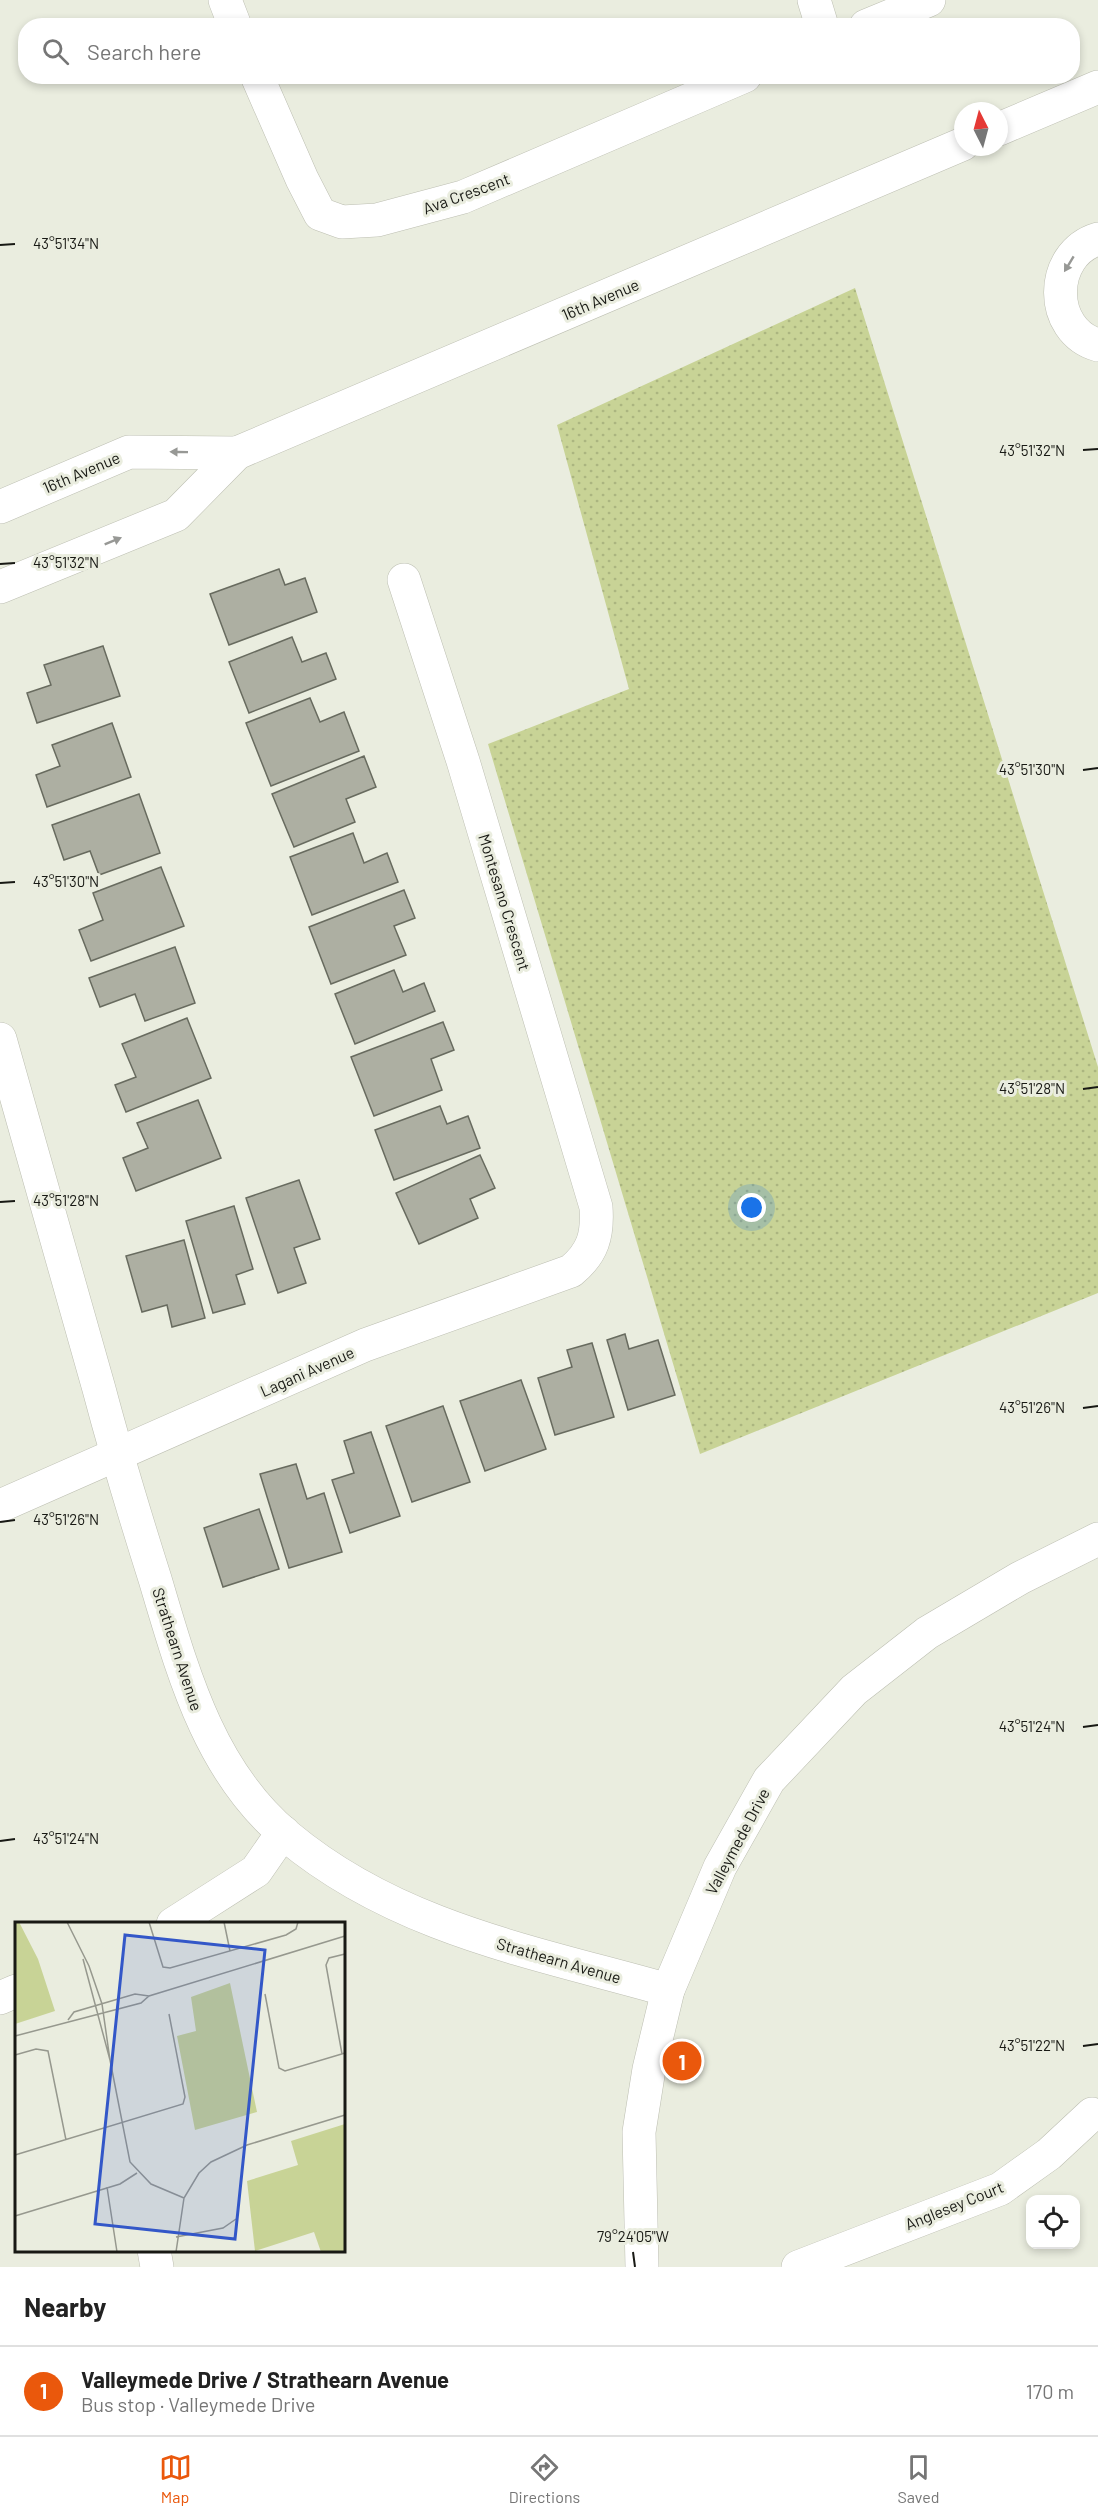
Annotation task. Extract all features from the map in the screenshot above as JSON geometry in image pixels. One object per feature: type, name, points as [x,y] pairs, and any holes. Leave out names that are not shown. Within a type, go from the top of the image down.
[{"type":"street","points":[[225,0],[232,18]]},
{"type":"street","points":[[814,0],[820,18]]},
{"type":"street","points":[[885,18],[929,0]]},
{"type":"street","name":"Ava Crescent","points":[[260,84],[320,214],[342,222],[377,220],[463,197],[726,84]]},
{"type":"street","points":[[1008,125],[1098,87]]},
{"type":"street","name":"16th Avenue","points":[[0,587],[176,515],[237,453],[954,148]]},
{"type":"street","points":[[1098,239],[1077,251],[1065,266],[1060,283],[1060,302],[1066,319],[1077,334],[1098,345]]},
{"type":"street","name":"16th Avenue","points":[[0,507],[129,452],[237,453]]},
{"type":"street","name":"Montesano Crescent","points":[[405,580],[474,796],[596,1207],[598,1227]]},
{"type":"street","name":"Strathearn Avenue","points":[[0,1039],[117,1454],[195,1706],[220,1755],[243,1789],[283,1832],[339,1874],[403,1910],[457,1931],[668,1990]]},
{"type":"street","name":"Lagani Avenue","points":[[0,1506],[365,1345],[571,1271],[585,1259],[594,1243],[598,1227]]},
{"type":"street","name":"Valleymede Drive","points":[[642,2267],[639,2132],[649,2069],[668,1990],[720,1867],[769,1780],[846,1698],[927,1633],[1020,1578],[1098,1539]]},
{"type":"street","points":[[175,1922],[255,1871],[283,1832]]},
{"type":"street","points":[[0,1998],[15,1991]]},
{"type":"street","name":"Anglesey Court","points":[[798,2267],[1000,2189],[1049,2154],[1092,2114]]},
{"type":"street","points":[[154,2252],[157,2267]]},
{"type":"green space","points":[[855,288],[1098,1067],[1098,1293],[700,1454],[488,744],[629,689],[557,425]]},
{"type":"building","points":[[279,569],[285,585],[305,578],[317,612],[229,645],[210,594]]},
{"type":"building","points":[[292,637],[302,662],[326,653],[336,679],[249,713],[229,662]]},
{"type":"building","points":[[103,646],[120,696],[37,723],[27,693],[51,685],[44,665]]},
{"type":"building","points":[[310,698],[320,722],[344,712],[359,751],[271,786],[246,723]]},
{"type":"building","points":[[112,723],[131,777],[47,807],[36,775],[60,766],[52,745]]},
{"type":"building","points":[[364,756],[376,787],[346,799],[355,822],[294,847],[272,794]]},
{"type":"building","points":[[139,794],[160,853],[99,875],[90,851],[64,860],[52,825]]},
{"type":"building","points":[[353,833],[364,863],[387,853],[398,882],[312,915],[290,857]]},
{"type":"building","points":[[161,867],[184,926],[91,961],[79,930],[103,920],[93,893]]},
{"type":"building","points":[[404,890],[415,918],[394,926],[406,955],[331,984],[309,927]]},
{"type":"building","points":[[175,947],[195,1003],[145,1021],[135,994],[100,1007],[89,978]]},
{"type":"building","points":[[394,970],[403,992],[424,983],[435,1011],[355,1044],[335,994]]},
{"type":"building","points":[[187,1018],[211,1078],[126,1112],[115,1085],[136,1077],[122,1044]]},
{"type":"building","points":[[443,1022],[454,1050],[431,1059],[442,1090],[374,1116],[351,1057]]},
{"type":"building","points":[[198,1100],[221,1158],[136,1191],[123,1158],[148,1148],[137,1123]]},
{"type":"building","points":[[440,1106],[447,1124],[468,1116],[480,1148],[394,1180],[375,1130]]},
{"type":"building","points":[[480,1155],[495,1188],[470,1199],[478,1218],[419,1244],[396,1193]]},
{"type":"building","points":[[299,1180],[320,1239],[294,1248],[306,1283],[278,1293],[246,1198]]},
{"type":"building","points":[[234,1206],[253,1269],[236,1275],[245,1304],[213,1313],[186,1221]]},
{"type":"building","points":[[184,1240],[205,1318],[172,1327],[167,1305],[142,1312],[126,1256]]},
{"type":"building","points":[[625,1334],[629,1349],[658,1340],[675,1395],[628,1410],[607,1340]]},
{"type":"building","points":[[592,1343],[614,1417],[555,1435],[538,1378],[572,1367],[567,1350]]},
{"type":"building","points":[[521,1380],[546,1449],[485,1471],[460,1401]]},
{"type":"building","points":[[443,1406],[470,1482],[412,1502],[386,1426]]},
{"type":"building","points":[[371,1432],[400,1516],[350,1533],[332,1480],[354,1473],[344,1441]]},
{"type":"building","points":[[296,1464],[307,1499],[324,1493],[342,1552],[289,1568],[260,1474]]},
{"type":"building","points":[[259,1509],[279,1569],[223,1587],[204,1528]]},
{"type":"place","name":"Valleymede Drive / Strathearn Avenue","points":[[682,2061]]}]
